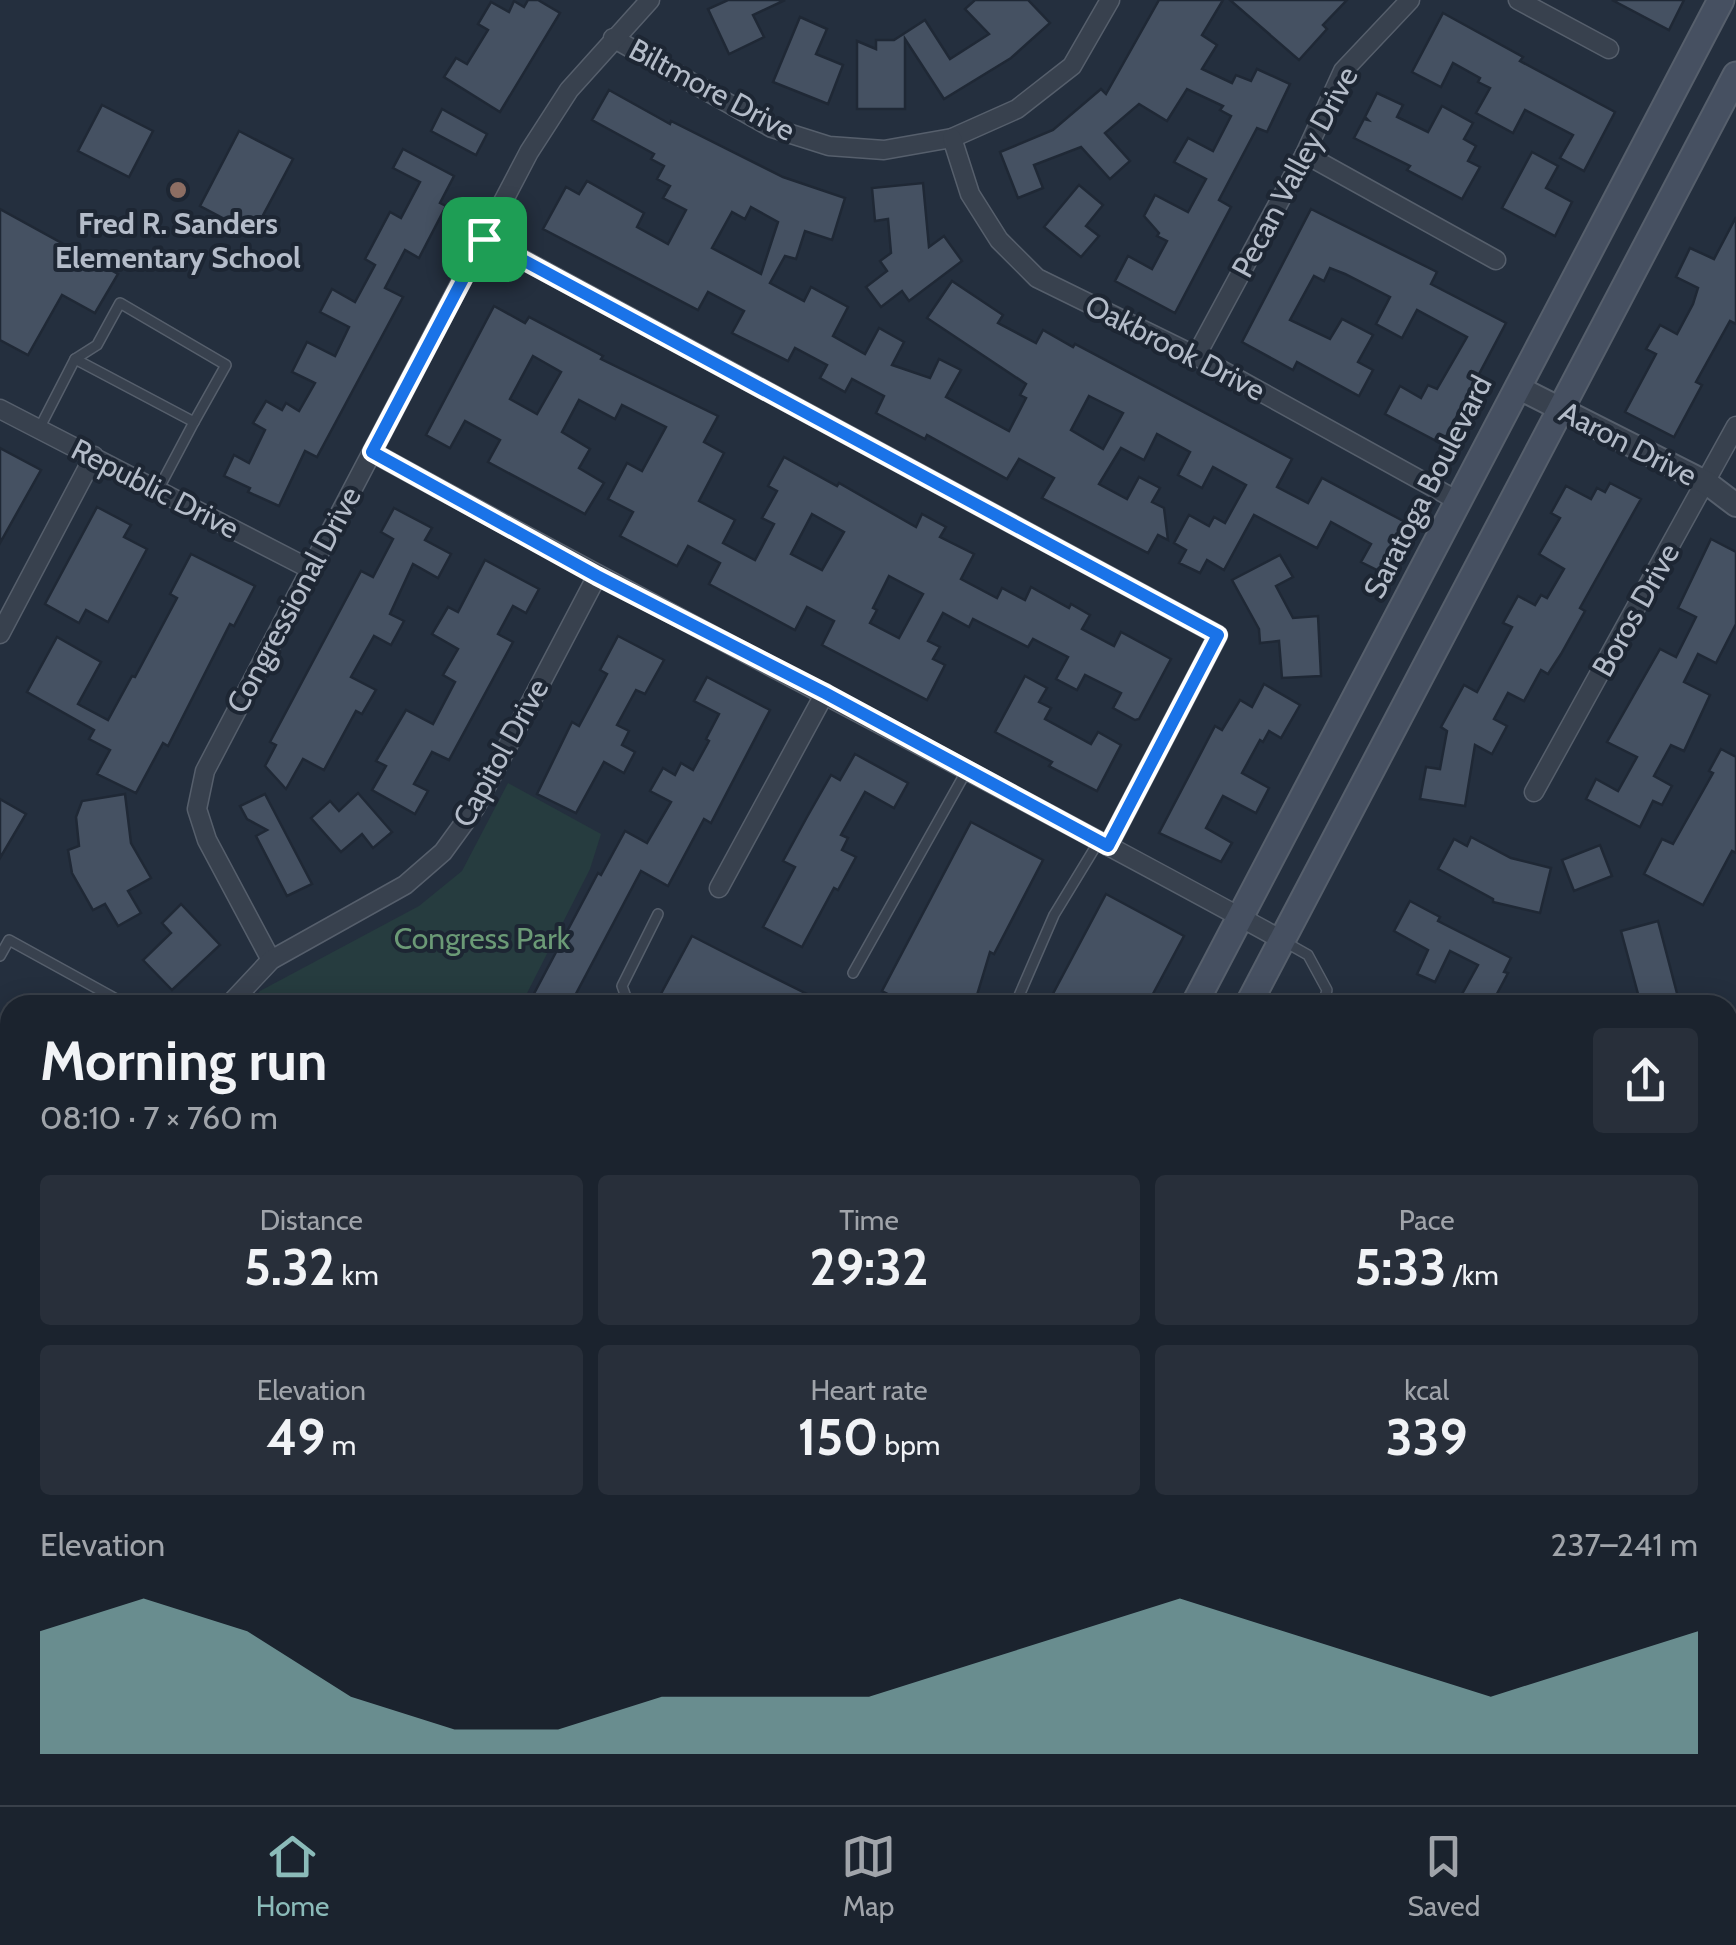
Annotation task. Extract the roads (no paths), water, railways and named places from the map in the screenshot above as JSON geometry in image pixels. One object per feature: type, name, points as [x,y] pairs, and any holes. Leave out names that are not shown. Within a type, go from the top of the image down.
[{"type":"main road","name":"Saratoga Boulevard","points":[[1199,995],[1721,0]]},
{"type":"main road","points":[[1253,995],[1736,76]]},
{"type":"street","name":"Congressional Drive","points":[[271,960],[207,840],[198,809],[205,771],[529,152],[559,106],[613,38],[650,0]]},
{"type":"street","name":"Biltmore Drive","points":[[613,38],[772,128],[829,146],[884,150],[952,138],[1016,108],[1072,66],[1110,0]]},
{"type":"street","name":"Pecan Valley Drive","points":[[1196,356],[1304,154],[1343,71],[1410,0]]},
{"type":"street","points":[[1518,0],[1609,50]]},
{"type":"street","name":"Oakbrook Drive","points":[[952,138],[970,194],[998,240],[1037,278],[1196,356],[1458,502]]},
{"type":"street","points":[[1304,154],[1496,260]]},
{"type":"street","points":[[484,239],[1218,635],[1103,843]]},
{"type":"street","name":"Aaron Drive","points":[[1517,387],[1707,483],[1736,505]]},
{"type":"street","name":"Republic Drive","points":[[0,409],[310,569]]},
{"type":"street","name":"Boros Drive","points":[[1534,792],[1736,426]]},
{"type":"street","points":[[372,452],[1282,940]]},
{"type":"street","points":[[0,634],[94,456]]},
{"type":"street","name":"Capitol Drive","points":[[239,995],[271,960],[405,884],[443,852],[476,808],[597,576]]},
{"type":"street","points":[[719,888],[825,693]]},
{"type":"lane","points":[[39,429],[75,360],[97,345],[120,304],[226,364],[158,490]]},
{"type":"lane","points":[[75,360],[194,422]]},
{"type":"lane","points":[[853,973],[967,770]]},
{"type":"lane","points":[[1019,995],[1054,916],[1103,843]]},
{"type":"lane","points":[[625,995],[622,986],[658,914]]},
{"type":"lane","points":[[0,956],[9,940],[109,995]]},
{"type":"lane","points":[[1282,940],[1308,955],[1327,995]]},
{"type":"place","name":"Fred R. Sanders Elementary School","points":[[178,190]]},
{"type":"park label","name":"Congress Park","points":[[482,939]]}]
